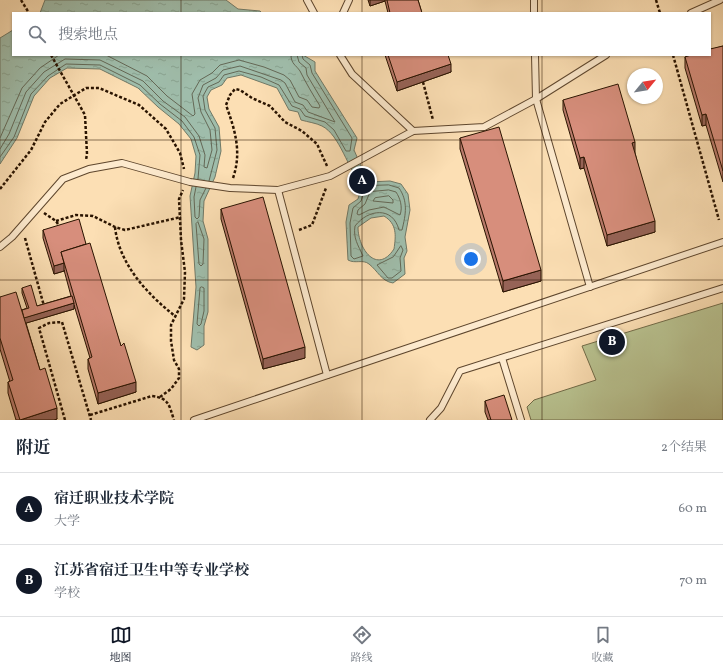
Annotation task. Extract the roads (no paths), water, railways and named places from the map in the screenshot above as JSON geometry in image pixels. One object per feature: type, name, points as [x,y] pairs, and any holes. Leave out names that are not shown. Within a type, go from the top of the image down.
[{"type":"lane","points":[[307,0],[313,12]]},
{"type":"lane","points":[[343,12],[349,0]]},
{"type":"lane","points":[[534,0],[534,12]]},
{"type":"lane","points":[[693,12],[720,0]]},
{"type":"lane","points":[[341,56],[352,74],[412,131]]},
{"type":"lane","points":[[535,56],[536,99],[590,287]]},
{"type":"lane","points":[[0,247],[63,179],[84,171],[122,163],[188,181],[230,188],[278,190],[330,176],[412,131],[484,127],[536,99],[604,56]]},
{"type":"lane","points":[[278,190],[327,375]]},
{"type":"lane","points":[[194,420],[723,242]]},
{"type":"lane","points":[[431,419],[441,408],[460,371],[723,288]]},
{"type":"lane","points":[[502,358],[521,420]]},
{"type":"water","points":[[45,0],[226,0],[238,9],[261,12],[40,12]]},
{"type":"water","points":[[12,31],[12,56],[305,56],[315,62],[315,71],[357,138],[354,150],[368,182],[390,181],[401,184],[408,194],[410,210],[405,237],[407,251],[404,258],[405,274],[393,283],[385,280],[367,263],[348,260],[346,222],[349,205],[358,199],[362,185],[352,171],[339,145],[334,137],[322,126],[301,120],[298,112],[289,110],[277,88],[241,75],[227,78],[222,85],[211,90],[207,97],[209,109],[219,127],[221,151],[215,177],[204,201],[203,221],[208,239],[208,312],[204,326],[204,345],[197,350],[191,347],[196,287],[190,196],[195,173],[196,156],[191,139],[179,124],[138,88],[100,69],[67,68],[50,78],[34,96],[17,138],[0,164],[0,38]],"holes":[[[384,216],[395,230],[394,249],[388,256],[381,260],[375,259],[370,256],[361,243],[358,227],[371,218]]]},
{"type":"place","name":"宿迁职业技术学院","points":[[362,181]]},
{"type":"place","name":"江苏省宿迁卫生中等专业学校","points":[[612,342]]}]
